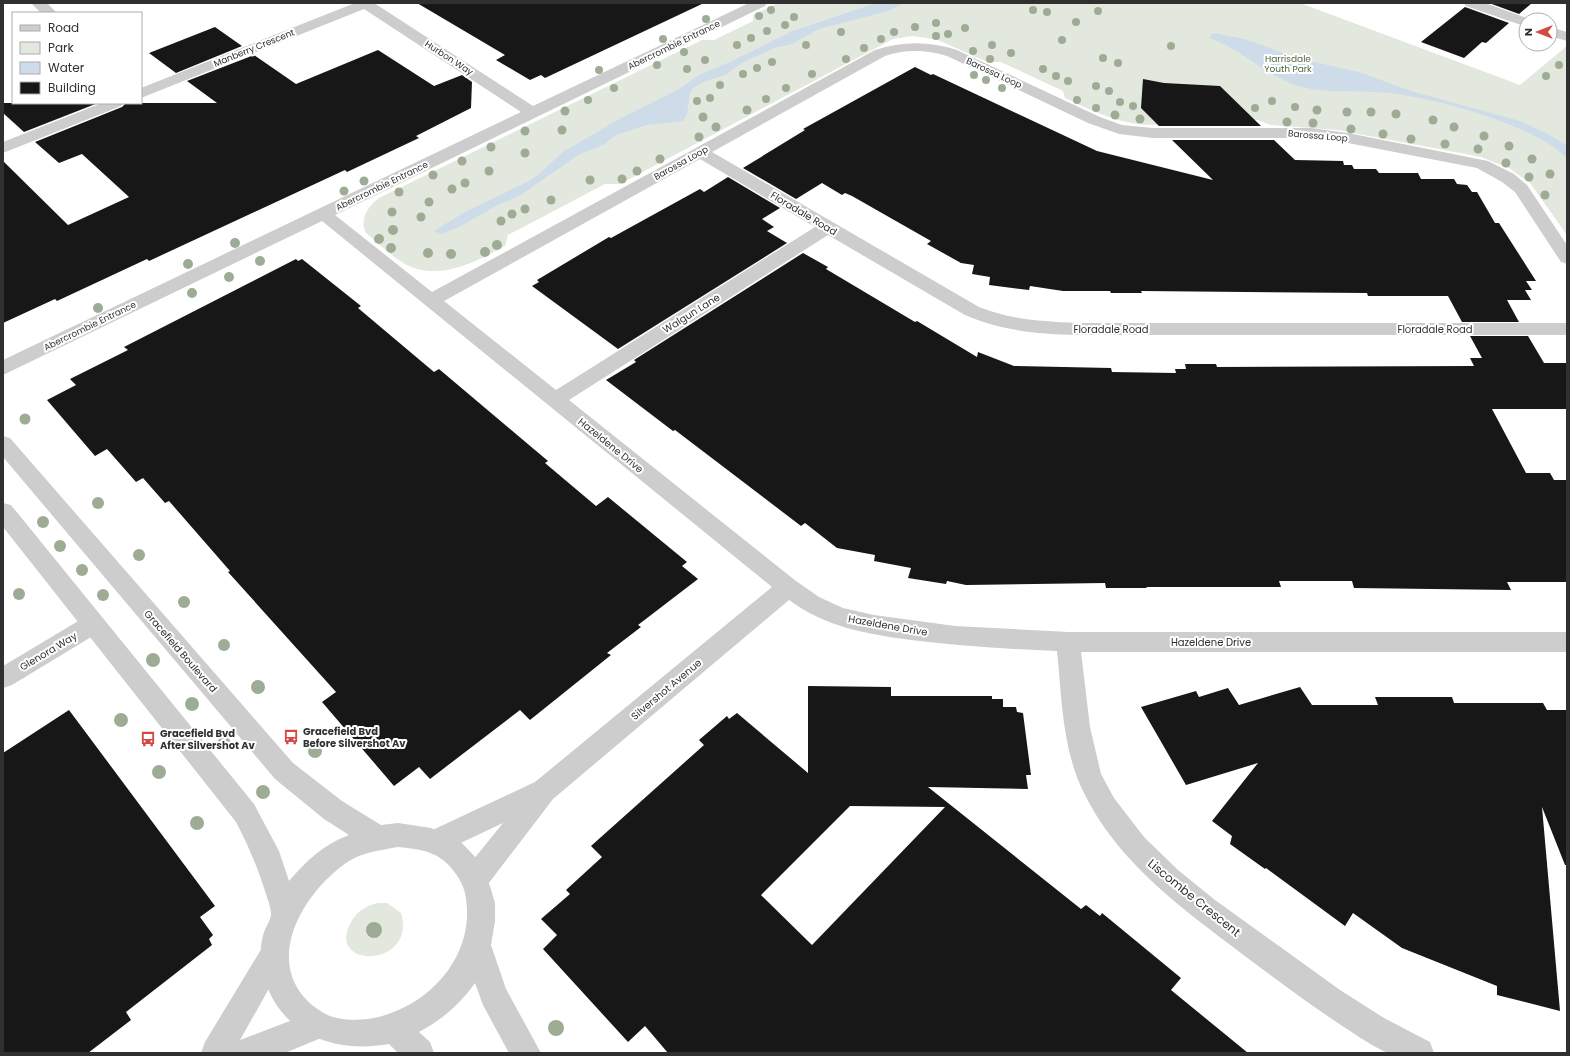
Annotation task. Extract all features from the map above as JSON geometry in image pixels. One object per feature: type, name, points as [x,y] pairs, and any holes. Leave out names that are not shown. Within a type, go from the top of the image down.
[{"type":"street","points":[[38,3],[49,12]]},
{"type":"street","name":"Hurbon Way","points":[[366,3],[533,113]]},
{"type":"street","name":"Manberry Crescent","points":[[142,92],[366,3]]},
{"type":"street","name":"Abercrombie Entrance","points":[[3,368],[760,3]]},
{"type":"street","points":[[1472,3],[1518,19]]},
{"type":"street","name":"Barossa Loop","points":[[431,300],[880,53],[908,46],[930,47],[952,53],[1094,120],[1119,129],[1153,133],[1271,132],[1317,134],[1348,138],[1482,164],[1508,178],[1521,189],[1567,258]]},
{"type":"street","points":[[3,148],[113,104]]},
{"type":"street","name":"Floradale Road","points":[[701,152],[972,311],[989,318],[1030,327],[1077,329],[1567,329]]},
{"type":"street","name":"Hazeldene Drive","points":[[324,214],[788,587],[811,604],[838,617],[874,625],[955,636],[1068,642],[1567,642]]},
{"type":"street","name":"Walgun Lane","points":[[554,400],[828,227]]},
{"type":"street","name":"Gracefield Boulevard","points":[[3,443],[284,771],[333,810],[378,838]]},
{"type":"street","points":[[3,511],[245,814],[269,860],[285,912]]},
{"type":"street","name":"Silvershot Avenue","points":[[475,879],[544,791],[788,587]]},
{"type":"street","name":"Glenora Way","points":[[3,678],[93,624]]},
{"type":"street","name":"Liscombe Crescent","points":[[1068,642],[1077,717],[1088,774],[1103,803],[1127,840],[1144,858],[1181,890],[1285,970],[1365,1024],[1419,1053]]},
{"type":"street","name":"Silvershot Avenue","points":[[435,842],[544,791]]},
{"type":"street","points":[[398,835],[417,837],[435,842],[452,851],[465,864],[475,879],[482,901],[482,926],[477,946],[461,977],[443,999],[420,1016],[394,1028],[366,1035],[340,1034],[316,1026],[293,1008],[279,983],[275,953],[278,933],[285,912],[295,894],[308,878],[324,864],[359,843],[378,838],[398,835]]},
{"type":"street","points":[[477,946],[493,995],[526,1053]]},
{"type":"street","points":[[216,1053],[275,953]]},
{"type":"street","points":[[246,1053],[316,1026]]},
{"type":"street","points":[[394,1028],[419,1053]]},
{"type":"green space","name":"Harrisdale Youth Park","points":[[778,3],[1300,3],[1520,85],[1567,46],[1567,235],[1530,183],[1509,168],[1481,157],[1337,130],[1271,125],[1258,120],[1181,120],[1171,125],[1130,123],[1108,117],[1065,98],[1063,91],[1001,62],[987,62],[938,40],[913,36],[893,39],[620,184],[605,184],[508,235],[505,246],[482,258],[456,268],[430,271],[418,269],[405,264],[366,233],[364,228],[364,218],[371,205],[379,198],[702,40],[714,40],[753,21],[753,15]]},
{"type":"green space","points":[[378,903],[387,903],[401,913],[402,931],[397,944],[386,953],[373,956],[360,955],[351,949],[346,939],[350,924],[361,910]]},
{"type":"water","points":[[876,3],[904,3],[888,11],[819,29],[792,44],[774,48],[740,64],[726,75],[703,82],[693,88],[690,93],[687,114],[683,121],[647,125],[616,135],[603,145],[578,155],[521,195],[496,206],[459,227],[441,234],[434,231],[465,212],[527,182],[538,175],[563,152],[621,118],[679,89],[701,74],[730,62],[793,31]]},
{"type":"water","points":[[1213,33],[1245,39],[1297,58],[1359,72],[1411,91],[1520,121],[1548,134],[1567,146],[1567,158],[1531,134],[1508,124],[1458,107],[1390,93],[1335,91],[1302,87],[1277,77],[1232,49],[1209,38]]},
{"type":"building","points":[[417,3],[704,3],[545,78],[541,75],[530,80],[496,60],[505,55]]},
{"type":"building","points":[[1489,3],[1532,3],[1521,12],[1518,12],[1518,14]]},
{"type":"building","points":[[1465,7],[1509,23],[1486,43],[1482,42],[1464,58],[1421,42]]},
{"type":"building","points":[[215,27],[242,46],[176,73],[149,53]]},
{"type":"building","points":[[378,50],[434,86],[462,75],[472,82],[471,108],[416,136],[419,138],[347,172],[345,170],[149,261],[147,259],[57,301],[55,299],[3,323],[3,161],[68,225],[129,197],[82,154],[59,163],[35,142],[122,107],[125,104],[217,103],[187,81],[254,55],[296,84]]},
{"type":"building","points":[[915,67],[1097,151],[1213,180],[1172,140],[1274,140],[1295,160],[1343,161],[1344,165],[1352,165],[1354,169],[1376,169],[1379,173],[1418,173],[1421,179],[1454,179],[1457,184],[1467,185],[1472,192],[1477,192],[1495,223],[1499,223],[1536,281],[1526,281],[1532,290],[1525,290],[1531,300],[1507,300],[1519,322],[1462,322],[1448,296],[1368,296],[1367,293],[1141,291],[1142,293],[1111,293],[1110,291],[1063,291],[1030,286],[1029,290],[989,285],[990,277],[972,274],[974,265],[961,263],[927,244],[931,241],[852,196],[845,193],[842,195],[822,183],[796,199],[743,168],[805,130],[803,129]]},
{"type":"building","points":[[1143,79],[1164,83],[1220,86],[1261,126],[1159,126],[1141,108]]},
{"type":"building","points":[[3,103],[95,104],[24,132],[3,113]]},
{"type":"building","points":[[728,177],[780,208],[762,219],[774,227],[767,231],[787,243],[618,349],[532,286],[539,282],[537,280],[609,237],[611,238],[700,189],[704,192]]},
{"type":"building","points":[[803,253],[828,267],[826,269],[977,357],[978,352],[1014,366],[1111,368],[1112,372],[1176,373],[1175,369],[1186,369],[1185,364],[1216,364],[1217,367],[1474,366],[1470,358],[1482,358],[1470,336],[1528,336],[1544,363],[1567,363],[1567,409],[1492,409],[1526,473],[1550,473],[1554,480],[1567,480],[1567,582],[1507,582],[1511,590],[1354,588],[1352,581],[1279,581],[1281,587],[1106,588],[1105,583],[966,585],[947,581],[946,584],[908,578],[911,568],[874,561],[875,555],[837,548],[805,523],[801,526],[675,430],[673,431],[606,380],[636,362],[634,360]]},
{"type":"building","points":[[296,259],[298,261],[302,259],[361,306],[358,308],[434,372],[439,369],[548,461],[545,463],[596,506],[608,497],[687,562],[682,566],[698,579],[638,625],[641,627],[607,653],[611,655],[530,720],[520,710],[430,779],[419,767],[394,786],[322,702],[336,692],[228,572],[230,571],[169,501],[165,503],[143,478],[136,482],[107,449],[95,456],[47,400],[76,385],[70,379],[128,350],[124,347]]},
{"type":"building","points":[[808,686],[891,687],[891,696],[992,696],[992,699],[1003,699],[1003,707],[1016,707],[1017,712],[1023,713],[1031,775],[1026,775],[1028,789],[928,787],[1081,909],[1086,905],[1100,916],[1102,913],[1181,978],[1171,990],[1248,1053],[668,1053],[645,1026],[628,1042],[543,949],[557,935],[541,919],[570,894],[566,890],[602,857],[591,846],[704,745],[699,740],[727,716],[729,719],[737,713],[808,773]],"holes":[[[850,806],[945,807],[812,945],[761,895]]]},
{"type":"building","points":[[1300,687],[1312,705],[1378,705],[1375,697],[1452,697],[1454,703],[1543,703],[1547,710],[1567,710],[1567,865],[1565,865],[1542,807],[1560,1011],[1497,995],[1497,986],[1402,948],[1353,913],[1345,926],[1266,868],[1265,869],[1230,844],[1232,836],[1212,821],[1258,763],[1186,785],[1141,707],[1196,691],[1199,697],[1228,688],[1239,705]]},
{"type":"building","points":[[69,710],[215,906],[200,917],[213,935],[209,939],[212,945],[126,1012],[131,1020],[88,1053],[3,1053],[3,753]]},
{"type":"place","name":"Gracefield Bvd Before Silvershot Av","points":[[291,737]]},
{"type":"place","name":"Gracefield Bvd After Silvershot Av","points":[[148,739]]}]
